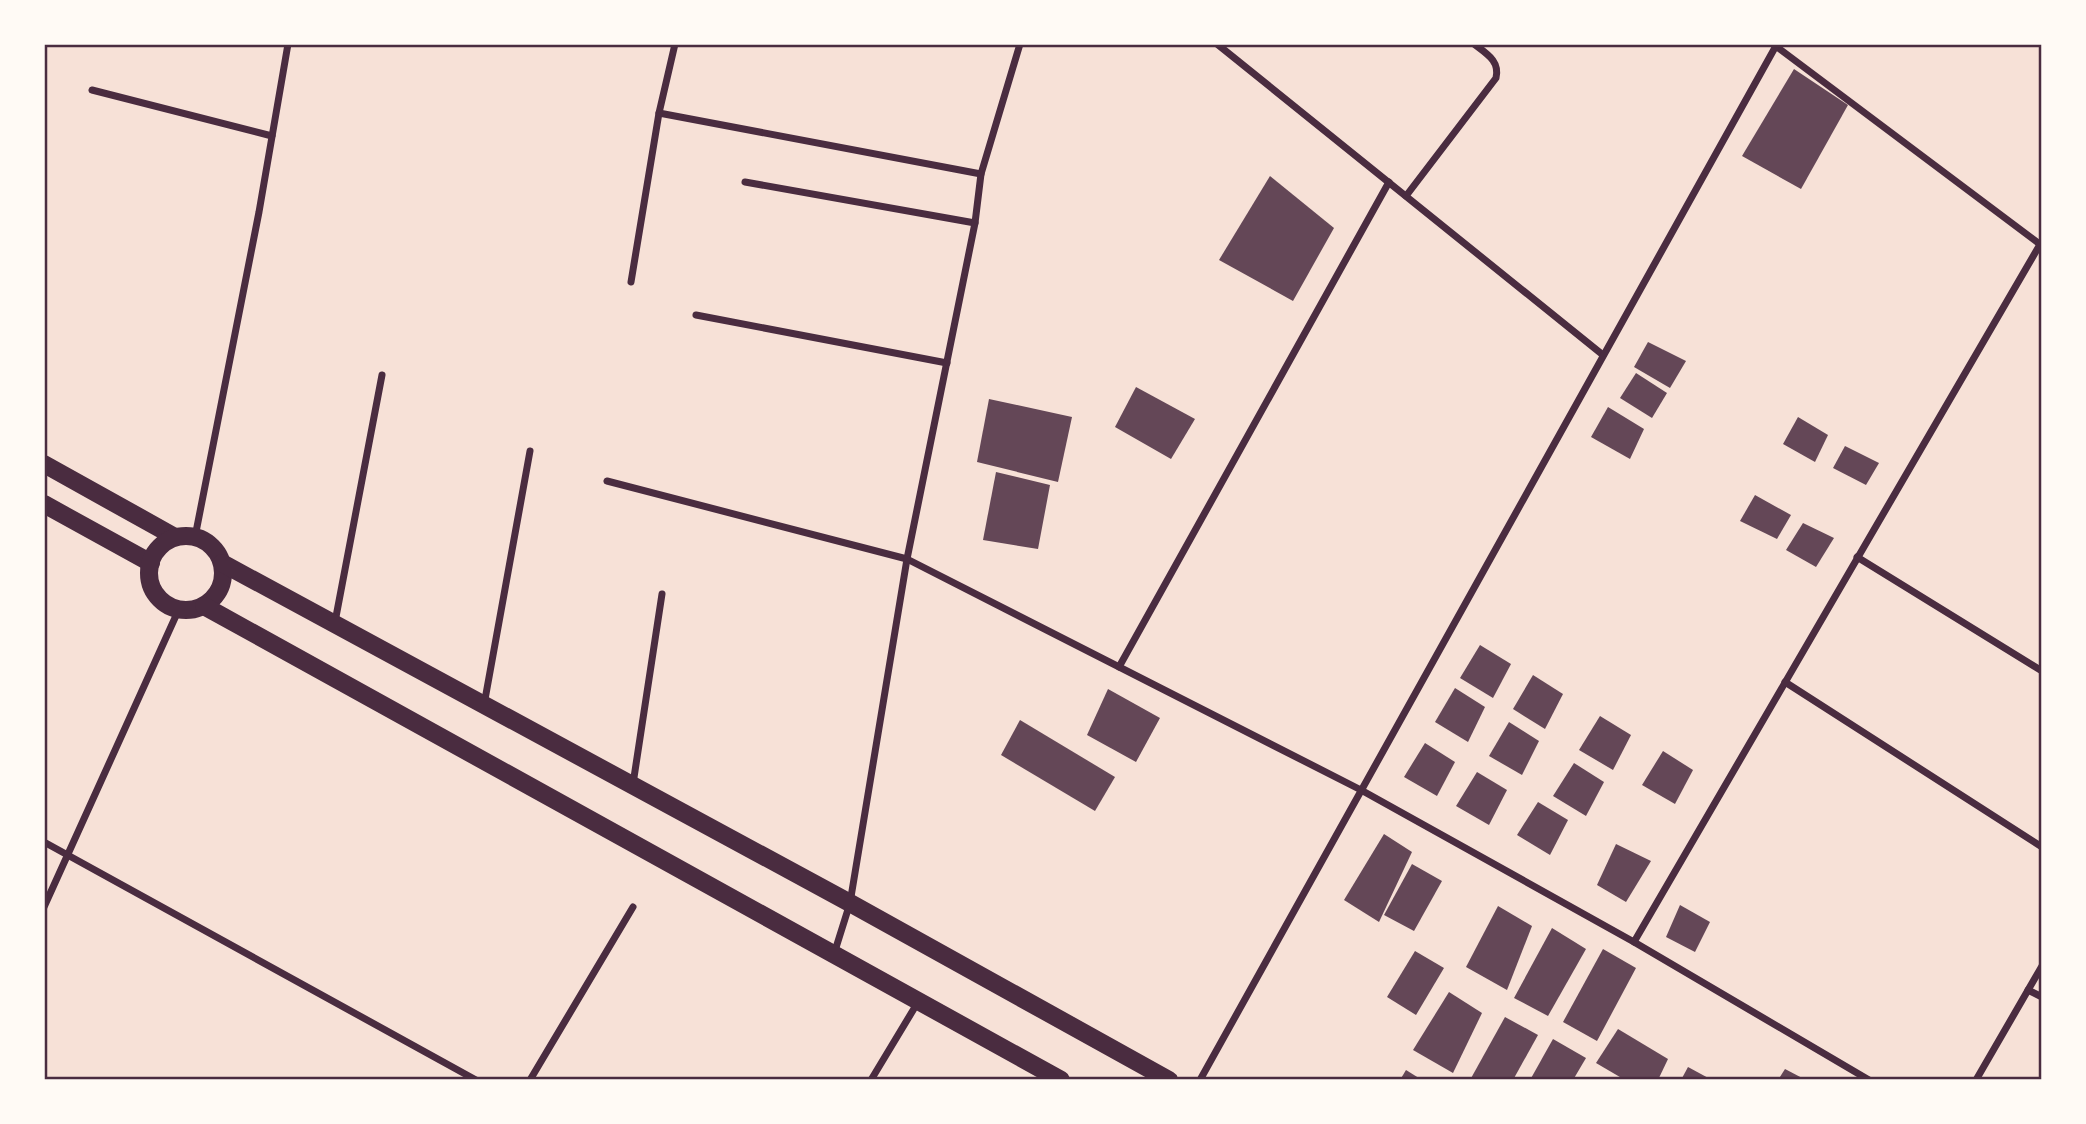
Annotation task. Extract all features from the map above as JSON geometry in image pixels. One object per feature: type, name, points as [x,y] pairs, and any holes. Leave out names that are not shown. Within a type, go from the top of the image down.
[{"type":"main road","points":[[44,464],[175,537]]},
{"type":"main road","points":[[44,504],[150,563]]},
{"type":"main road","points":[[175,537],[195,537],[209,543],[222,563],[224,576],[214,598],[204,606],[192,610],[179,610],[158,597],[149,575],[150,563],[156,552],[164,543],[175,537]]},
{"type":"main road","points":[[222,563],[850,902],[1170,1080]]},
{"type":"main road","points":[[204,606],[834,954],[1049,1077]]},
{"type":"street","points":[[195,537],[288,44]]},
{"type":"street","points":[[631,282],[659,113],[676,44]]},
{"type":"street","points":[[834,954],[850,902],[907,559],[975,223],[981,174],[1020,44]]},
{"type":"street","points":[[1217,44],[1603,355]]},
{"type":"street","points":[[1406,196],[1496,78],[1498,68],[1493,59],[1474,44]]},
{"type":"street","points":[[1200,1080],[1775,44],[2041,243],[1634,942]]},
{"type":"street","points":[[92,90],[272,136]]},
{"type":"street","points":[[659,113],[981,174]]},
{"type":"street","points":[[745,182],[975,223]]},
{"type":"street","points":[[1119,667],[1389,182]]},
{"type":"street","points":[[696,315],[947,363]]},
{"type":"street","points":[[334,624],[382,375]]},
{"type":"street","points":[[484,705],[530,451]]},
{"type":"street","points":[[607,481],[907,559],[1361,790],[1634,942],[1869,1080]]},
{"type":"street","points":[[1857,557],[2042,671]]},
{"type":"street","points":[[633,785],[662,594]]},
{"type":"street","points":[[44,907],[179,610]]},
{"type":"street","points":[[1785,682],[2042,847]]},
{"type":"street","points":[[44,842],[476,1080]]},
{"type":"street","points":[[530,1080],[633,908]]},
{"type":"street","points":[[1976,1080],[2042,966]]},
{"type":"street","points":[[2028,990],[2042,998]]},
{"type":"street","points":[[871,1080],[918,1002]]},
{"type":"building","points":[[1794,69],[1848,105],[1801,189],[1742,156]]},
{"type":"building","points":[[1270,176],[1334,228],[1293,301],[1219,260]]},
{"type":"building","points":[[1648,342],[1686,361],[1670,388],[1634,367]]},
{"type":"building","points":[[1636,373],[1667,393],[1652,418],[1620,398]]},
{"type":"building","points":[[1136,387],[1195,419],[1171,459],[1115,427]]},
{"type":"building","points":[[989,399],[1072,417],[1058,482],[977,462]]},
{"type":"building","points":[[1608,407],[1644,429],[1630,459],[1591,437]]},
{"type":"building","points":[[1798,417],[1828,435],[1815,462],[1783,444]]},
{"type":"building","points":[[1845,446],[1879,463],[1866,485],[1833,468]]},
{"type":"building","points":[[996,472],[1050,485],[1038,549],[983,540]]},
{"type":"building","points":[[1755,495],[1791,515],[1777,539],[1740,521]]},
{"type":"building","points":[[1803,523],[1834,538],[1816,567],[1786,550]]},
{"type":"building","points":[[1480,645],[1511,664],[1493,698],[1460,678]]},
{"type":"building","points":[[1533,675],[1563,694],[1545,729],[1513,709]]},
{"type":"building","points":[[1455,688],[1485,707],[1468,742],[1435,722]]},
{"type":"building","points":[[1108,689],[1160,718],[1136,762],[1087,735]]},
{"type":"building","points":[[1600,716],[1631,735],[1613,770],[1579,750]]},
{"type":"building","points":[[1020,720],[1115,777],[1095,811],[1001,755]]},
{"type":"building","points":[[1509,722],[1539,741],[1522,775],[1489,756]]},
{"type":"building","points":[[1425,743],[1455,762],[1437,796],[1404,777]]},
{"type":"building","points":[[1663,751],[1693,770],[1675,804],[1642,785]]},
{"type":"building","points":[[1574,763],[1604,782],[1586,816],[1553,796]]},
{"type":"building","points":[[1477,772],[1507,790],[1489,825],[1456,806]]},
{"type":"building","points":[[1538,802],[1568,820],[1550,855],[1517,835]]},
{"type":"building","points":[[1384,834],[1412,852],[1379,922],[1344,900]]},
{"type":"building","points":[[1616,844],[1651,861],[1626,902],[1597,885]]},
{"type":"building","points":[[1412,864],[1442,881],[1414,931],[1384,915]]},
{"type":"building","points":[[1680,905],[1710,922],[1695,952],[1666,937]]},
{"type":"building","points":[[1498,906],[1532,926],[1507,990],[1466,967]]},
{"type":"building","points":[[1552,928],[1586,949],[1548,1016],[1514,998]]},
{"type":"building","points":[[1603,949],[1636,968],[1597,1041],[1563,1022]]},
{"type":"building","points":[[1415,951],[1444,968],[1416,1015],[1387,997]]},
{"type":"building","points":[[1449,992],[1482,1013],[1453,1073],[1413,1050]]},
{"type":"building","points":[[1505,1017],[1538,1035],[1513,1080],[1470,1080]]},
{"type":"building","points":[[1618,1029],[1668,1059],[1658,1080],[1625,1080],[1596,1063]]},
{"type":"building","points":[[1553,1039],[1586,1058],[1573,1080],[1530,1080]]},
{"type":"building","points":[[1688,1067],[1712,1080],[1681,1080]]},
{"type":"building","points":[[1785,1069],[1806,1080],[1778,1080]]},
{"type":"building","points":[[1406,1070],[1422,1080],[1400,1080]]}]
